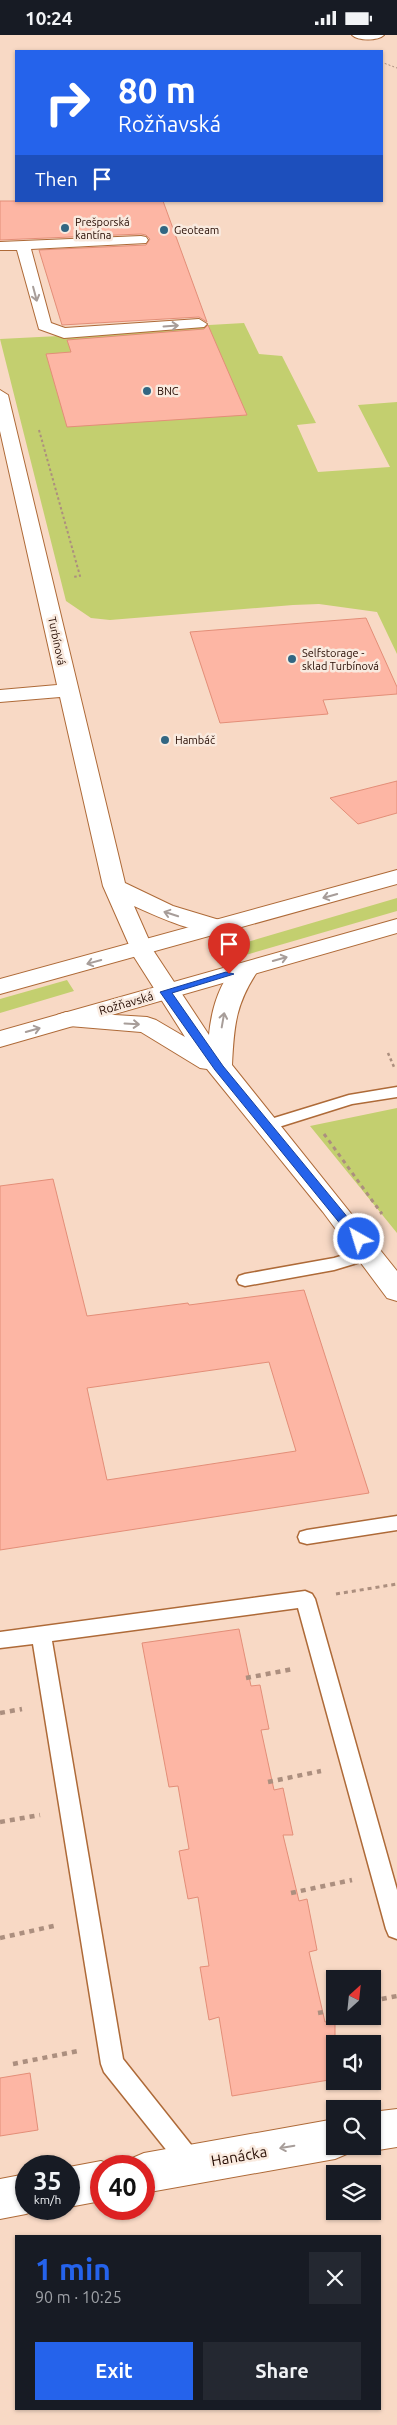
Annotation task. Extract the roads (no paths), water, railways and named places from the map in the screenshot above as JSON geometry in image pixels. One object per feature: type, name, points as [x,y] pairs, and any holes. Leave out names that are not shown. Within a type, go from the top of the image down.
[{"type":"street","points":[[358,35],[378,35]]},
{"type":"street","points":[[0,247],[141,240]]},
{"type":"street","points":[[23,247],[44,326],[64,333],[199,324]]},
{"type":"street","name":"Turbínová","points":[[0,395],[114,886],[142,949],[166,992],[219,1068],[371,1253],[397,1291]]},
{"type":"street","points":[[0,696],[68,690]]},
{"type":"street","points":[[0,987],[397,877]]},
{"type":"street","points":[[114,886],[140,902],[169,914],[218,927]]},
{"type":"street","name":"Rožňavská","points":[[0,1039],[397,926]]},
{"type":"street","points":[[66,1020],[147,1025],[219,1068],[222,1022],[227,1001],[235,981],[247,969]]},
{"type":"street","points":[[381,2131],[397,2128]]},
{"type":"street","name":"Hanácka","points":[[155,2171],[326,2141]]},
{"type":"street","points":[[0,2199],[15,2196]]},
{"type":"lane","points":[[266,1126],[349,1100],[397,1092]]},
{"type":"lane","points":[[245,1280],[334,1264],[371,1253]]},
{"type":"lane","points":[[307,1537],[397,1523]]},
{"type":"lane","points":[[0,1640],[305,1599],[397,1929]]},
{"type":"lane","points":[[41,1635],[112,2064],[192,2164]]},
{"type":"place","name":"Prešporská kantína","points":[[65,228]]},
{"type":"place","name":"Geoteam","points":[[164,230]]},
{"type":"place","name":"BNC","points":[[147,391]]},
{"type":"place","name":"Selfstorage - sklad Turbínová","points":[[292,659]]},
{"type":"place","name":"Hambáč","points":[[165,740]]}]
